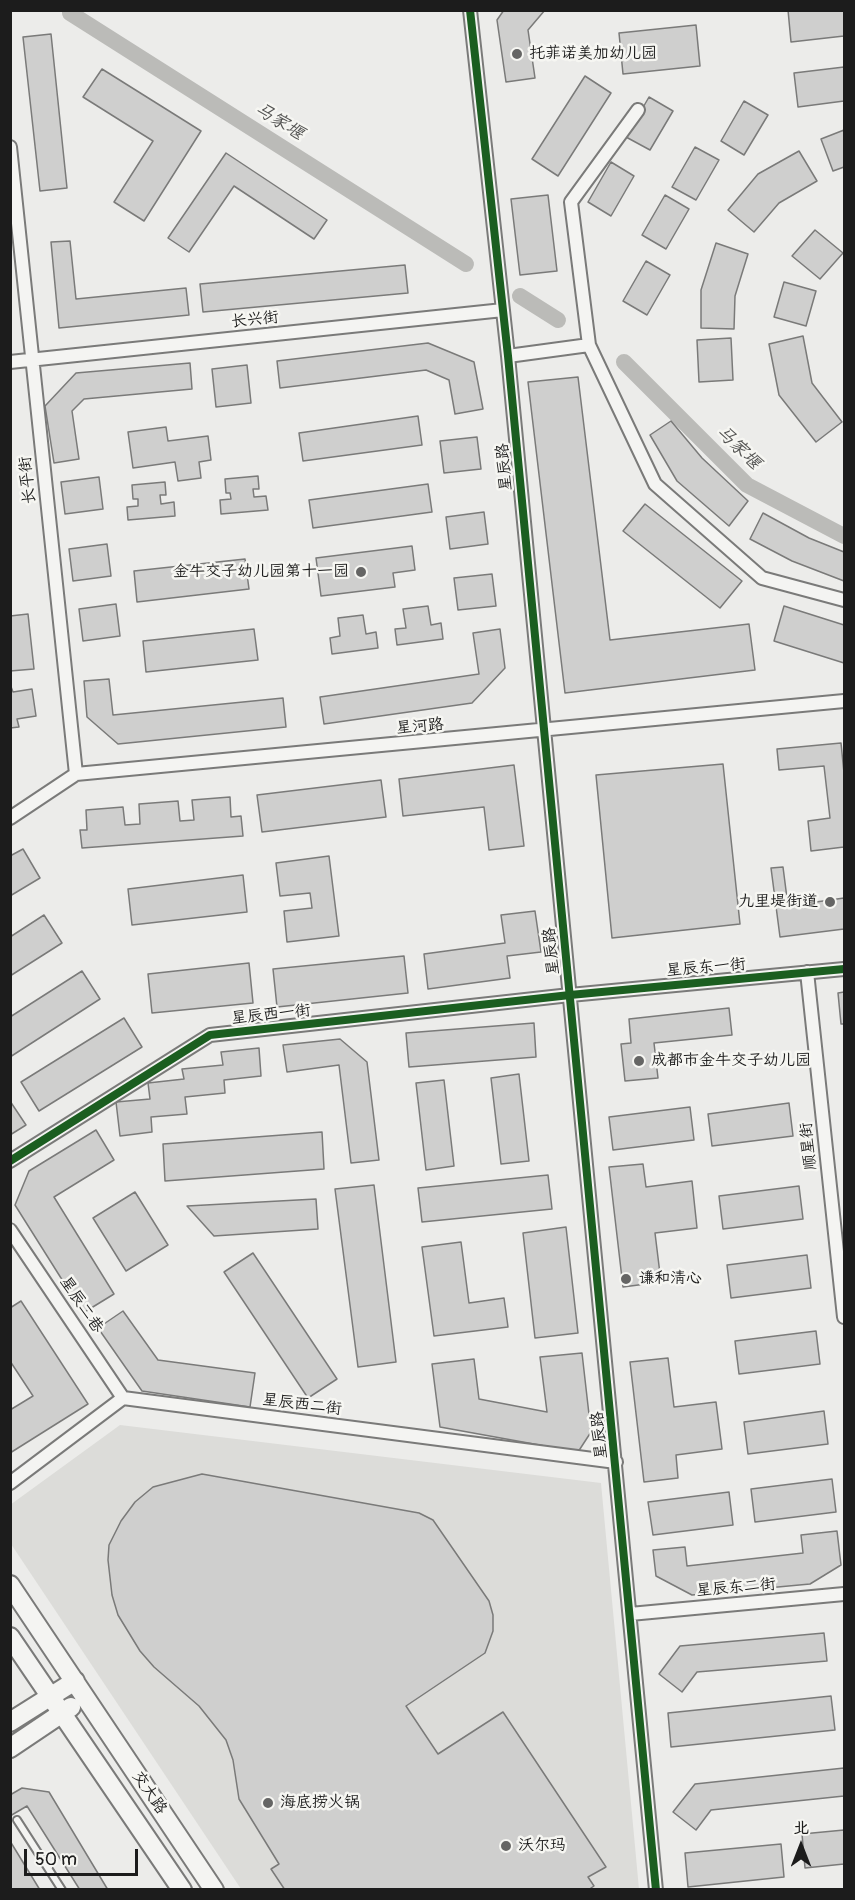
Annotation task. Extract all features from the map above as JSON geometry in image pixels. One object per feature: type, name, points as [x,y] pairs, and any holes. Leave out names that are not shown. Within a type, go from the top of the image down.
[{"type":"main road","name":"交大路","points":[[10,1585],[214,1890]]},
{"type":"main road","name":"交大路","points":[[10,1637],[182,1890]]},
{"type":"main road","points":[[10,1722],[75,1681]]},
{"type":"main road","points":[[10,1749],[85,1698]]},
{"type":"street","name":"星辰路","points":[[470,10],[508,356],[542,732],[570,994],[656,1890]]},
{"type":"street","points":[[638,110],[571,202],[589,345],[655,484],[762,578],[844,600]]},
{"type":"street","name":"长平街","points":[[10,147],[76,774]]},
{"type":"street","name":"长兴街","points":[[10,362],[503,310]]},
{"type":"street","points":[[508,356],[589,345]]},
{"type":"street","name":"星河路","points":[[10,818],[76,774],[542,732],[844,701]]},
{"type":"street","name":"星辰东一街","points":[[570,994],[844,969]]},
{"type":"street","name":"顺星街","points":[[807,972],[844,1317]]},
{"type":"street","name":"星辰西一街","points":[[10,1161],[210,1035],[570,994]]},
{"type":"street","name":"星辰二巷","points":[[10,1230],[123,1398]]},
{"type":"street","points":[[10,1483],[123,1398]]},
{"type":"street","name":"星辰西二街","points":[[123,1398],[616,1462]]},
{"type":"street","name":"星辰东二街","points":[[630,1614],[844,1594]]},
{"type":"lane","points":[[17,1820],[62,1890]]},
{"type":"shaded area","points":[[120,1425],[601,1483],[639,1889],[241,1889],[11,1544],[10,1505]]},
{"type":"building","name":"托菲诺美加幼儿园","points":[[504,10],[545,10],[528,30],[535,78],[506,82],[497,20]]},
{"type":"building","points":[[788,10],[844,10],[844,36],[791,42]]},
{"type":"building","points":[[696,25],[700,66],[623,74],[619,33]]},
{"type":"building","points":[[51,34],[67,188],[40,191],[23,37]]},
{"type":"building","points":[[844,67],[844,101],[798,107],[794,73]]},
{"type":"building","points":[[102,69],[201,131],[144,221],[114,202],[153,141],[83,97]]},
{"type":"building","points":[[585,76],[611,93],[558,176],[532,159]]},
{"type":"building","points":[[649,97],[673,111],[650,150],[626,137]]},
{"type":"building","points":[[744,101],[768,115],[744,155],[721,141]]},
{"type":"building","points":[[844,130],[844,167],[833,171],[821,139]]},
{"type":"building","points":[[695,147],[719,160],[696,200],[672,187]]},
{"type":"building","points":[[799,151],[817,181],[779,203],[754,232],[728,210],[758,174]]},
{"type":"building","points":[[226,153],[327,220],[314,239],[234,186],[189,252],[168,238]]},
{"type":"building","points":[[611,162],[634,176],[611,216],[588,202]]},
{"type":"building","points":[[548,195],[557,271],[520,275],[511,199]]},
{"type":"building","points":[[665,195],[689,209],[666,249],[642,235]]},
{"type":"building","points":[[815,230],[843,253],[820,279],[792,256]]},
{"type":"building","points":[[70,241],[76,299],[186,288],[189,315],[59,328],[51,242]]},
{"type":"building","points":[[716,243],[748,254],[735,296],[734,329],[701,328],[701,290]]},
{"type":"building","points":[[646,261],[670,275],[647,315],[623,301]]},
{"type":"building","points":[[405,265],[408,293],[203,312],[200,284]]},
{"type":"building","points":[[784,282],[816,291],[806,326],[774,317]]},
{"type":"building","points":[[803,336],[812,383],[842,422],[816,442],[779,395],[769,344]]},
{"type":"building","points":[[731,338],[733,380],[699,382],[697,340]]},
{"type":"building","points":[[428,343],[474,362],[483,409],[455,414],[449,380],[426,370],[280,388],[277,361]]},
{"type":"building","points":[[190,363],[192,389],[84,399],[72,411],[79,459],[54,463],[45,406],[76,373]]},
{"type":"building","points":[[247,365],[251,403],[216,407],[212,369]]},
{"type":"building","points":[[578,377],[610,640],[749,624],[755,670],[565,693],[528,382]]},
{"type":"building","points":[[418,416],[422,445],[303,461],[299,433]]},
{"type":"building","points":[[671,421],[702,458],[748,501],[729,526],[677,481],[650,435]]},
{"type":"building","points":[[166,427],[168,441],[208,436],[211,460],[199,462],[201,478],[178,481],[175,462],[133,468],[128,432]]},
{"type":"building","points":[[477,437],[481,469],[444,473],[440,441]]},
{"type":"building","points":[[258,476],[259,489],[253,489],[254,497],[266,496],[268,510],[221,514],[220,500],[231,499],[230,493],[226,493],[225,479]]},
{"type":"building","points":[[99,477],[103,509],[65,514],[61,482]]},
{"type":"building","points":[[165,482],[166,495],[160,495],[161,504],[174,502],[175,516],[128,520],[127,507],[138,506],[138,499],[133,499],[132,485]]},
{"type":"building","points":[[428,484],[432,512],[313,528],[309,500]]},
{"type":"building","points":[[645,504],[742,581],[720,608],[623,531]]},
{"type":"building","points":[[484,512],[488,544],[450,549],[446,517]]},
{"type":"building","points":[[763,513],[809,538],[844,552],[844,581],[792,561],[750,539]]},
{"type":"building","points":[[107,544],[111,576],[73,581],[69,549]]},
{"type":"building","name":"金牛交子幼儿园第十一园","points":[[412,546],[415,570],[393,573],[395,587],[321,596],[316,558]]},
{"type":"building","points":[[245,559],[249,589],[137,602],[134,571]]},
{"type":"building","points":[[492,574],[496,606],[458,610],[454,578]]},
{"type":"building","points":[[116,604],[120,636],[83,641],[79,609]]},
{"type":"building","points":[[428,606],[431,625],[441,623],[443,639],[397,645],[395,629],[406,628],[403,609]]},
{"type":"building","points":[[784,606],[844,625],[844,663],[774,641]]},
{"type":"building","points":[[28,614],[34,669],[10,671],[10,616]]},
{"type":"building","points":[[363,615],[366,634],[376,632],[378,648],[332,654],[330,638],[340,636],[338,618]]},
{"type":"building","points":[[254,629],[258,660],[146,672],[143,641]]},
{"type":"building","points":[[500,629],[505,668],[472,703],[324,724],[320,697],[479,674],[473,633]]},
{"type":"building","points":[[109,679],[113,715],[283,698],[286,727],[118,744],[87,717],[84,681]]},
{"type":"building","points":[[10,684],[13,692],[32,689],[36,716],[17,719],[19,727],[10,728]]},
{"type":"building","points":[[841,743],[844,773],[844,847],[811,851],[808,821],[830,818],[824,766],[779,770],[777,749]]},
{"type":"building","points":[[723,764],[740,924],[612,938],[596,775]]},
{"type":"building","points":[[514,765],[524,846],[489,850],[484,807],[403,816],[399,779]]},
{"type":"building","points":[[381,780],[386,817],[262,832],[257,795]]},
{"type":"building","points":[[230,797],[231,817],[241,816],[243,836],[82,848],[80,830],[87,830],[86,810],[123,807],[125,825],[140,824],[139,804],[178,801],[180,821],[194,820],[192,800]]},
{"type":"building","points":[[23,849],[40,878],[10,896],[10,856]]},
{"type":"building","points":[[329,856],[339,936],[287,942],[284,911],[312,908],[310,893],[280,896],[276,863]]},
{"type":"building","name":"九里堤街道","points":[[783,867],[788,906],[844,898],[844,929],[780,937],[771,868]]},
{"type":"building","points":[[243,875],[247,912],[132,925],[128,889]]},
{"type":"building","points":[[535,911],[541,952],[507,956],[510,978],[428,989],[424,954],[505,943],[501,915]]},
{"type":"building","points":[[44,915],[62,943],[10,976],[10,937]]},
{"type":"building","points":[[404,956],[408,993],[277,1007],[273,969]]},
{"type":"building","points":[[249,963],[253,1003],[152,1013],[148,974]]},
{"type":"building","points":[[82,971],[100,999],[10,1057],[10,1017]]},
{"type":"building","points":[[844,992],[844,1024],[841,1024],[838,993]]},
{"type":"building","name":"成都市金牛交子幼儿园","points":[[729,1008],[732,1035],[654,1043],[658,1078],[625,1081],[621,1044],[631,1043],[629,1019]]},
{"type":"building","points":[[124,1018],[142,1047],[39,1111],[21,1082]]},
{"type":"building","points":[[534,1023],[536,1057],[409,1067],[406,1033]]},
{"type":"building","points":[[340,1039],[367,1062],[379,1160],[351,1163],[339,1065],[287,1072],[283,1045]]},
{"type":"building","points":[[259,1048],[261,1076],[224,1080],[225,1093],[185,1097],[187,1114],[151,1117],[152,1132],[120,1136],[116,1102],[150,1099],[148,1083],[184,1079],[182,1069],[223,1065],[221,1052]]},
{"type":"building","points":[[519,1074],[529,1161],[501,1164],[491,1078]]},
{"type":"building","points":[[444,1080],[454,1166],[426,1170],[416,1083]]},
{"type":"building","points":[[10,1101],[26,1125],[10,1135]]},
{"type":"building","points":[[789,1103],[793,1136],[712,1146],[708,1114]]},
{"type":"building","points":[[690,1107],[694,1140],[613,1150],[609,1117]]},
{"type":"building","points":[[96,1130],[114,1160],[54,1197],[114,1294],[83,1313],[15,1205],[29,1171]]},
{"type":"building","points":[[322,1132],[324,1169],[165,1181],[163,1144]]},
{"type":"building","points":[[643,1164],[646,1187],[692,1181],[697,1228],[655,1233],[661,1282],[623,1287],[609,1167]]},
{"type":"building","points":[[548,1175],[552,1209],[422,1222],[418,1188]]},
{"type":"building","points":[[374,1185],[396,1362],[358,1367],[335,1189]]},
{"type":"building","points":[[799,1186],[803,1219],[723,1229],[719,1196]]},
{"type":"building","points":[[135,1192],[168,1245],[126,1271],[93,1218]]},
{"type":"building","points":[[316,1199],[318,1229],[214,1236],[187,1206]]},
{"type":"building","points":[[566,1227],[578,1333],[535,1338],[523,1233]]},
{"type":"building","points":[[461,1242],[469,1303],[504,1298],[508,1327],[434,1336],[422,1247]]},
{"type":"building","points":[[253,1253],[337,1379],[308,1398],[224,1272]]},
{"type":"building","points":[[807,1255],[811,1288],[731,1298],[727,1265]]},
{"type":"building","points":[[21,1301],[88,1404],[10,1453],[10,1410],[33,1396],[10,1361],[10,1308]]},
{"type":"building","points":[[123,1311],[158,1360],[255,1373],[250,1407],[142,1391],[98,1328]]},
{"type":"building","points":[[816,1331],[820,1364],[739,1374],[735,1341]]},
{"type":"building","points":[[582,1353],[591,1432],[578,1452],[440,1427],[432,1364],[474,1359],[479,1399],[547,1412],[540,1357]]},
{"type":"building","points":[[668,1358],[674,1407],[716,1402],[722,1449],[676,1455],[678,1478],[644,1482],[630,1362]]},
{"type":"building","points":[[824,1411],[828,1444],[748,1454],[744,1422]]},
{"type":"building","points":[[202,1474],[419,1513],[433,1520],[489,1601],[493,1615],[493,1631],[485,1653],[406,1706],[438,1754],[503,1712],[606,1867],[588,1877],[594,1886],[588,1890],[285,1890],[271,1869],[279,1864],[239,1799],[233,1760],[226,1740],[199,1706],[154,1667],[140,1651],[118,1615],[112,1595],[108,1560],[109,1545],[121,1521],[135,1502],[153,1487]]},
{"type":"building","points":[[832,1479],[836,1512],[755,1522],[751,1489]]},
{"type":"building","points":[[729,1492],[733,1525],[653,1535],[648,1502]]},
{"type":"building","points":[[837,1531],[841,1565],[810,1584],[692,1595],[656,1576],[653,1550],[685,1547],[687,1566],[803,1553],[801,1535]]},
{"type":"building","points":[[824,1633],[827,1661],[697,1672],[682,1692],[659,1674],[680,1646]]},
{"type":"building","points":[[831,1696],[835,1730],[671,1747],[668,1713]]},
{"type":"building","points":[[844,1768],[844,1796],[711,1810],[696,1830],[673,1812],[695,1784]]},
{"type":"building","points":[[22,1788],[49,1792],[108,1890],[80,1890],[27,1806],[10,1816],[10,1795]]},
{"type":"building","points":[[844,1830],[844,1864],[805,1868],[802,1834]]},
{"type":"building","points":[[10,1841],[40,1890],[10,1890]]},
{"type":"building","points":[[781,1844],[784,1877],[688,1887],[685,1853]]},
{"type":"waterway","name":"马家堰","points":[[70,13],[466,264]]},
{"type":"waterway","name":"马家堰","points":[[520,296],[558,320]]},
{"type":"waterway","name":"马家堰","points":[[624,362],[747,485],[844,536]]},
{"type":"cycle path","points":[[470,10],[508,356],[656,1890]]},
{"type":"cycle path","points":[[10,1161],[210,1035],[570,995],[844,969]]},
{"type":"place","name":"托菲诺美加幼儿园","points":[[517,54]]},
{"type":"place","name":"金牛交子幼儿园第十一园","points":[[361,572]]},
{"type":"place","name":"九里堤街道","points":[[830,902]]},
{"type":"place","name":"成都市金牛交子幼儿园","points":[[639,1061]]},
{"type":"place","name":"谦和清心","points":[[626,1279]]},
{"type":"place","name":"海底捞火锅","points":[[268,1803]]},
{"type":"place","name":"沃尔玛","points":[[506,1846]]}]
